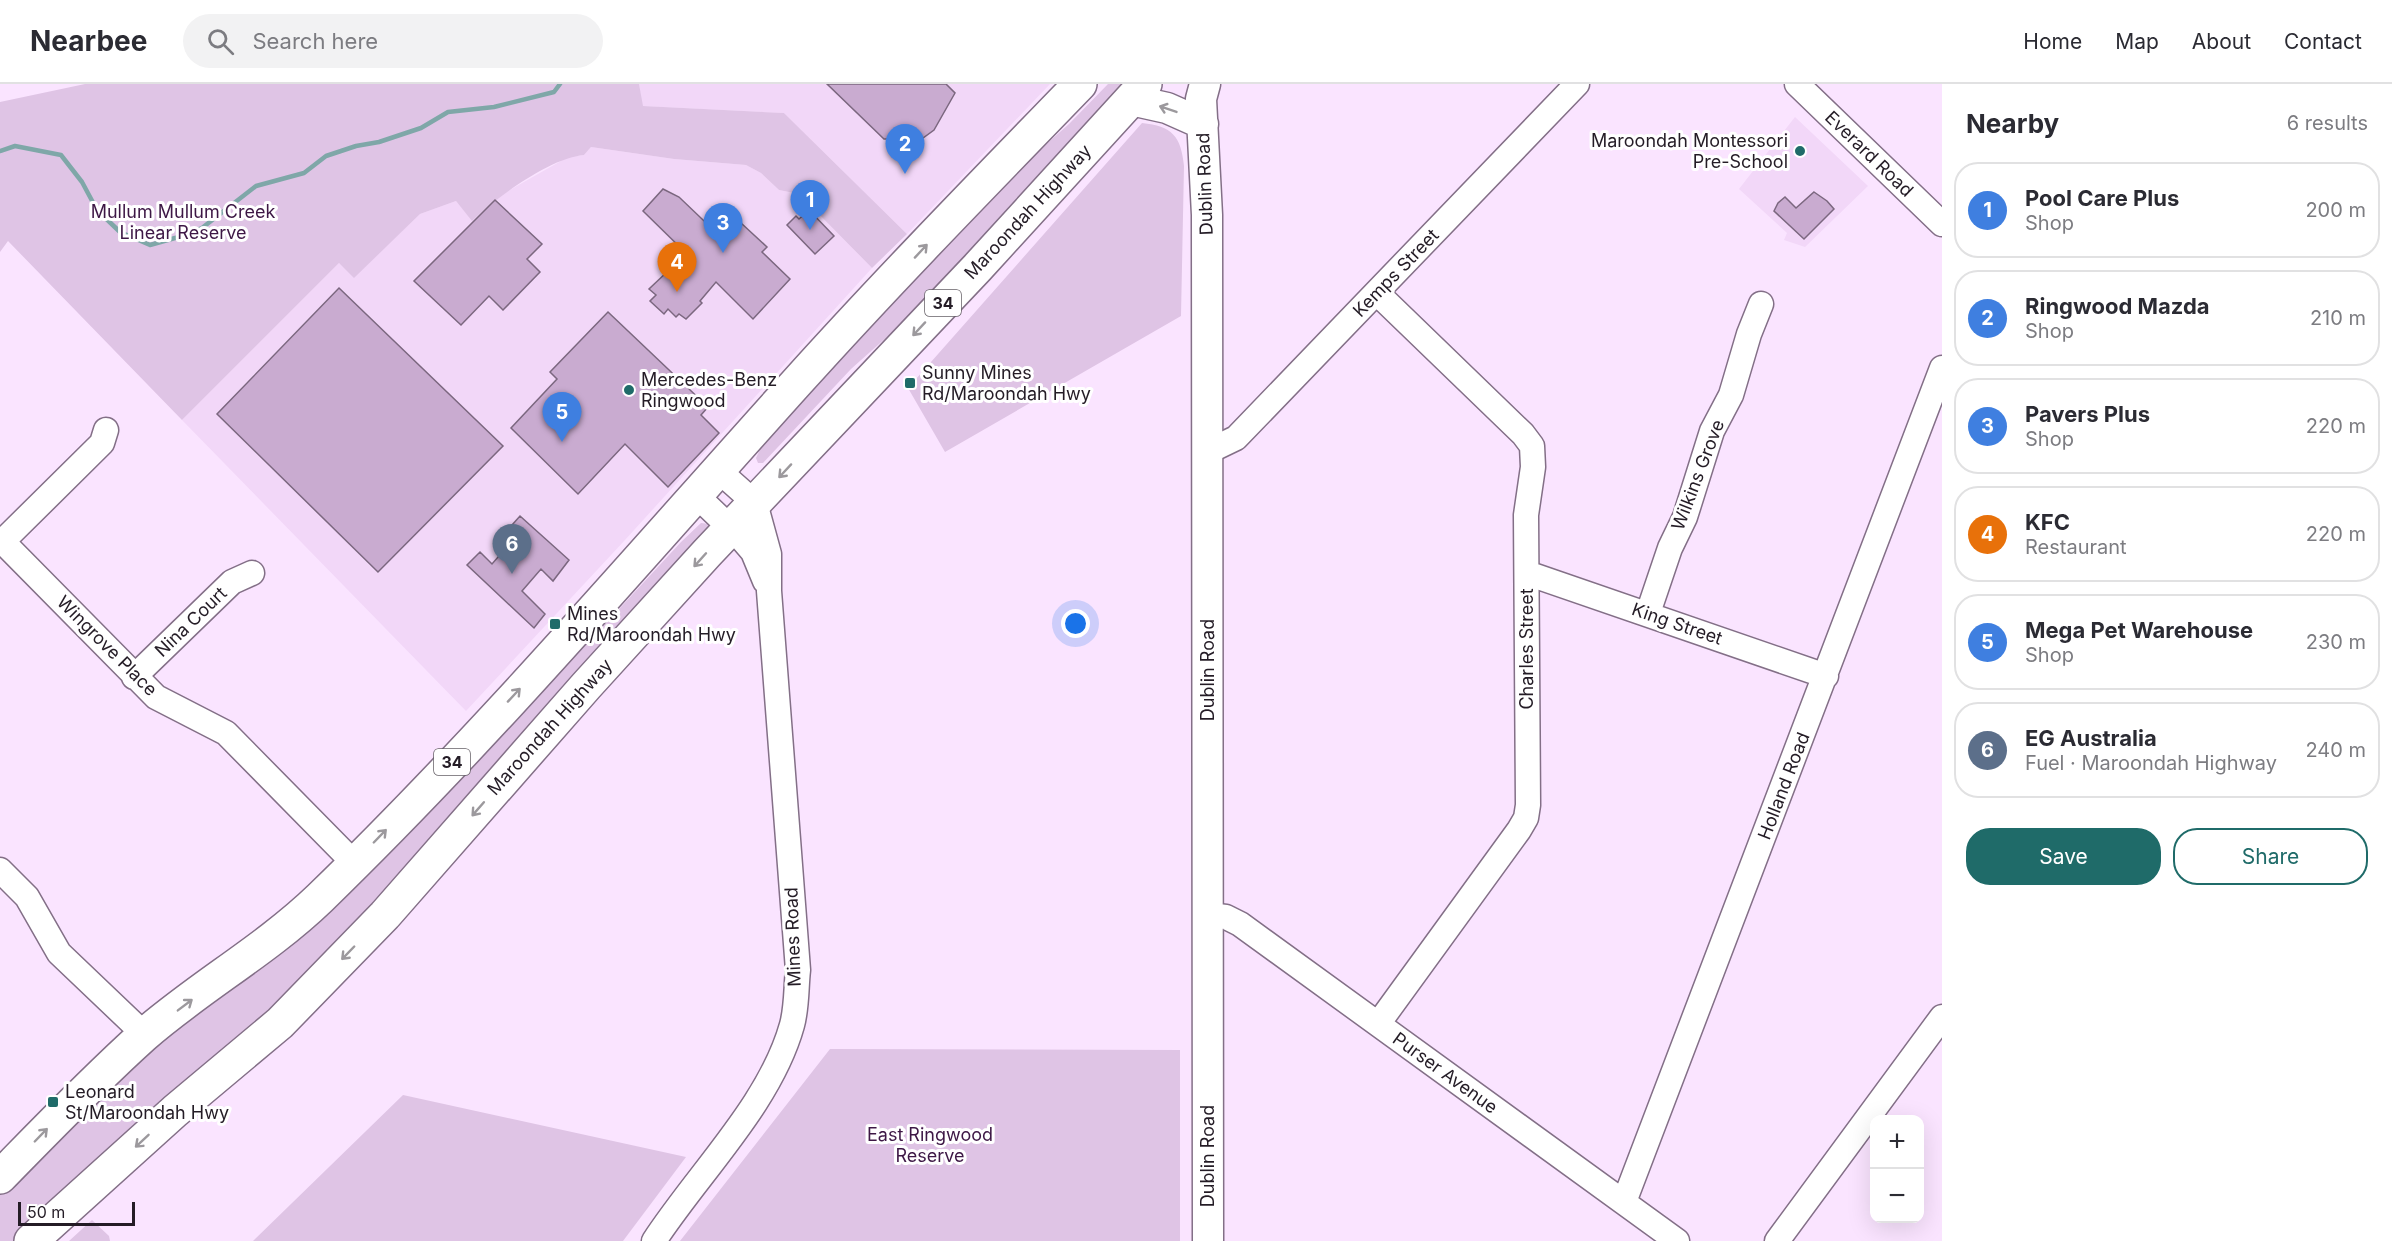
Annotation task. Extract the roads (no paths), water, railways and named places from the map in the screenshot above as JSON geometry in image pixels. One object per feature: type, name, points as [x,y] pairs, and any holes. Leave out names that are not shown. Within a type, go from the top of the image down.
[{"type":"highway","name":"34","points":[[0,1177],[67,1108],[145,1035],[317,901],[458,756],[799,380],[1080,84]]},
{"type":"highway","name":"Maroondah Highway","points":[[31,1241],[175,1112],[280,1023],[385,915],[586,686],[731,527],[976,268],[1138,92]]},
{"type":"main road","points":[[1138,92],[1167,108],[1201,98]]},
{"type":"main road","name":"Dublin Road","points":[[1201,98],[1207,215],[1208,1241]]},
{"type":"street","name":"Kemps Street","points":[[1208,452],[1236,438],[1577,84]]},
{"type":"street","name":"Everard Road","points":[[1797,84],[1942,224]]},
{"type":"street","name":"Charles Street","points":[[1377,293],[1523,434],[1532,446],[1533,467],[1526,515],[1528,805],[1526,818],[1378,1024]]},
{"type":"street","name":"Wilkins Grove","points":[[1648,613],[1670,548],[1685,517],[1712,431],[1731,395],[1749,334],[1761,304]]},
{"type":"street","name":"Holland Road","points":[[1624,1202],[1942,368]]},
{"type":"street","points":[[1,540],[102,443],[106,430]]},
{"type":"street","points":[[718,470],[755,502]]},
{"type":"street","name":"Mines Road","points":[[696,495],[731,527],[753,552],[769,591]]},
{"type":"street","name":"Mines Road","points":[[654,1241],[677,1206],[766,1088],[792,1023],[798,969],[769,591],[769,554],[755,502]]},
{"type":"street","name":"Wingrove Place","points":[[1,540],[134,677],[156,697],[226,733],[354,863]]},
{"type":"street","name":"Nina Court","points":[[134,677],[232,582],[252,573]]},
{"type":"street","name":"King Street","points":[[1527,573],[1826,676]]},
{"type":"street","points":[[0,870],[27,897],[59,953],[145,1035]]},
{"type":"street","name":"Purser Avenue","points":[[1208,915],[1226,917],[1240,924],[1677,1241]]},
{"type":"street","points":[[1777,1241],[1942,1017]]},
{"type":"waterway","points":[[0,151],[15,146],[61,155],[82,182],[97,210],[120,232],[150,245],[202,228],[256,186],[304,173],[326,156],[421,128],[448,112],[494,107],[554,92],[560,84]]},
{"type":"place","name":"Maroondah Montessori Pre-School","points":[[1800,151]]},
{"type":"place","name":"Ringwood Mazda","points":[[905,174]]},
{"type":"place","name":"Pool Care Plus","points":[[810,230]]},
{"type":"place","name":"Pavers Plus","points":[[723,253]]},
{"type":"place","name":"KFC","points":[[677,292]]},
{"type":"place","name":"Sunny Mines Rd/Maroondah Hwy","points":[[910,383]]},
{"type":"place","name":"Mercedes-Benz Ringwood","points":[[629,390]]},
{"type":"place","name":"Mega Pet Warehouse","points":[[562,442]]},
{"type":"place","name":"EG Australia","points":[[512,574]]},
{"type":"place","name":"Mines Rd/Maroondah Hwy","points":[[555,624]]},
{"type":"place","name":"Leonard St/Maroondah Hwy","points":[[53,1102]]},
{"type":"park label","name":"Mullum Mullum Creek Linear Reserve","points":[[183,222]]},
{"type":"park label","name":"East Ringwood Reserve","points":[[930,1145]]}]
